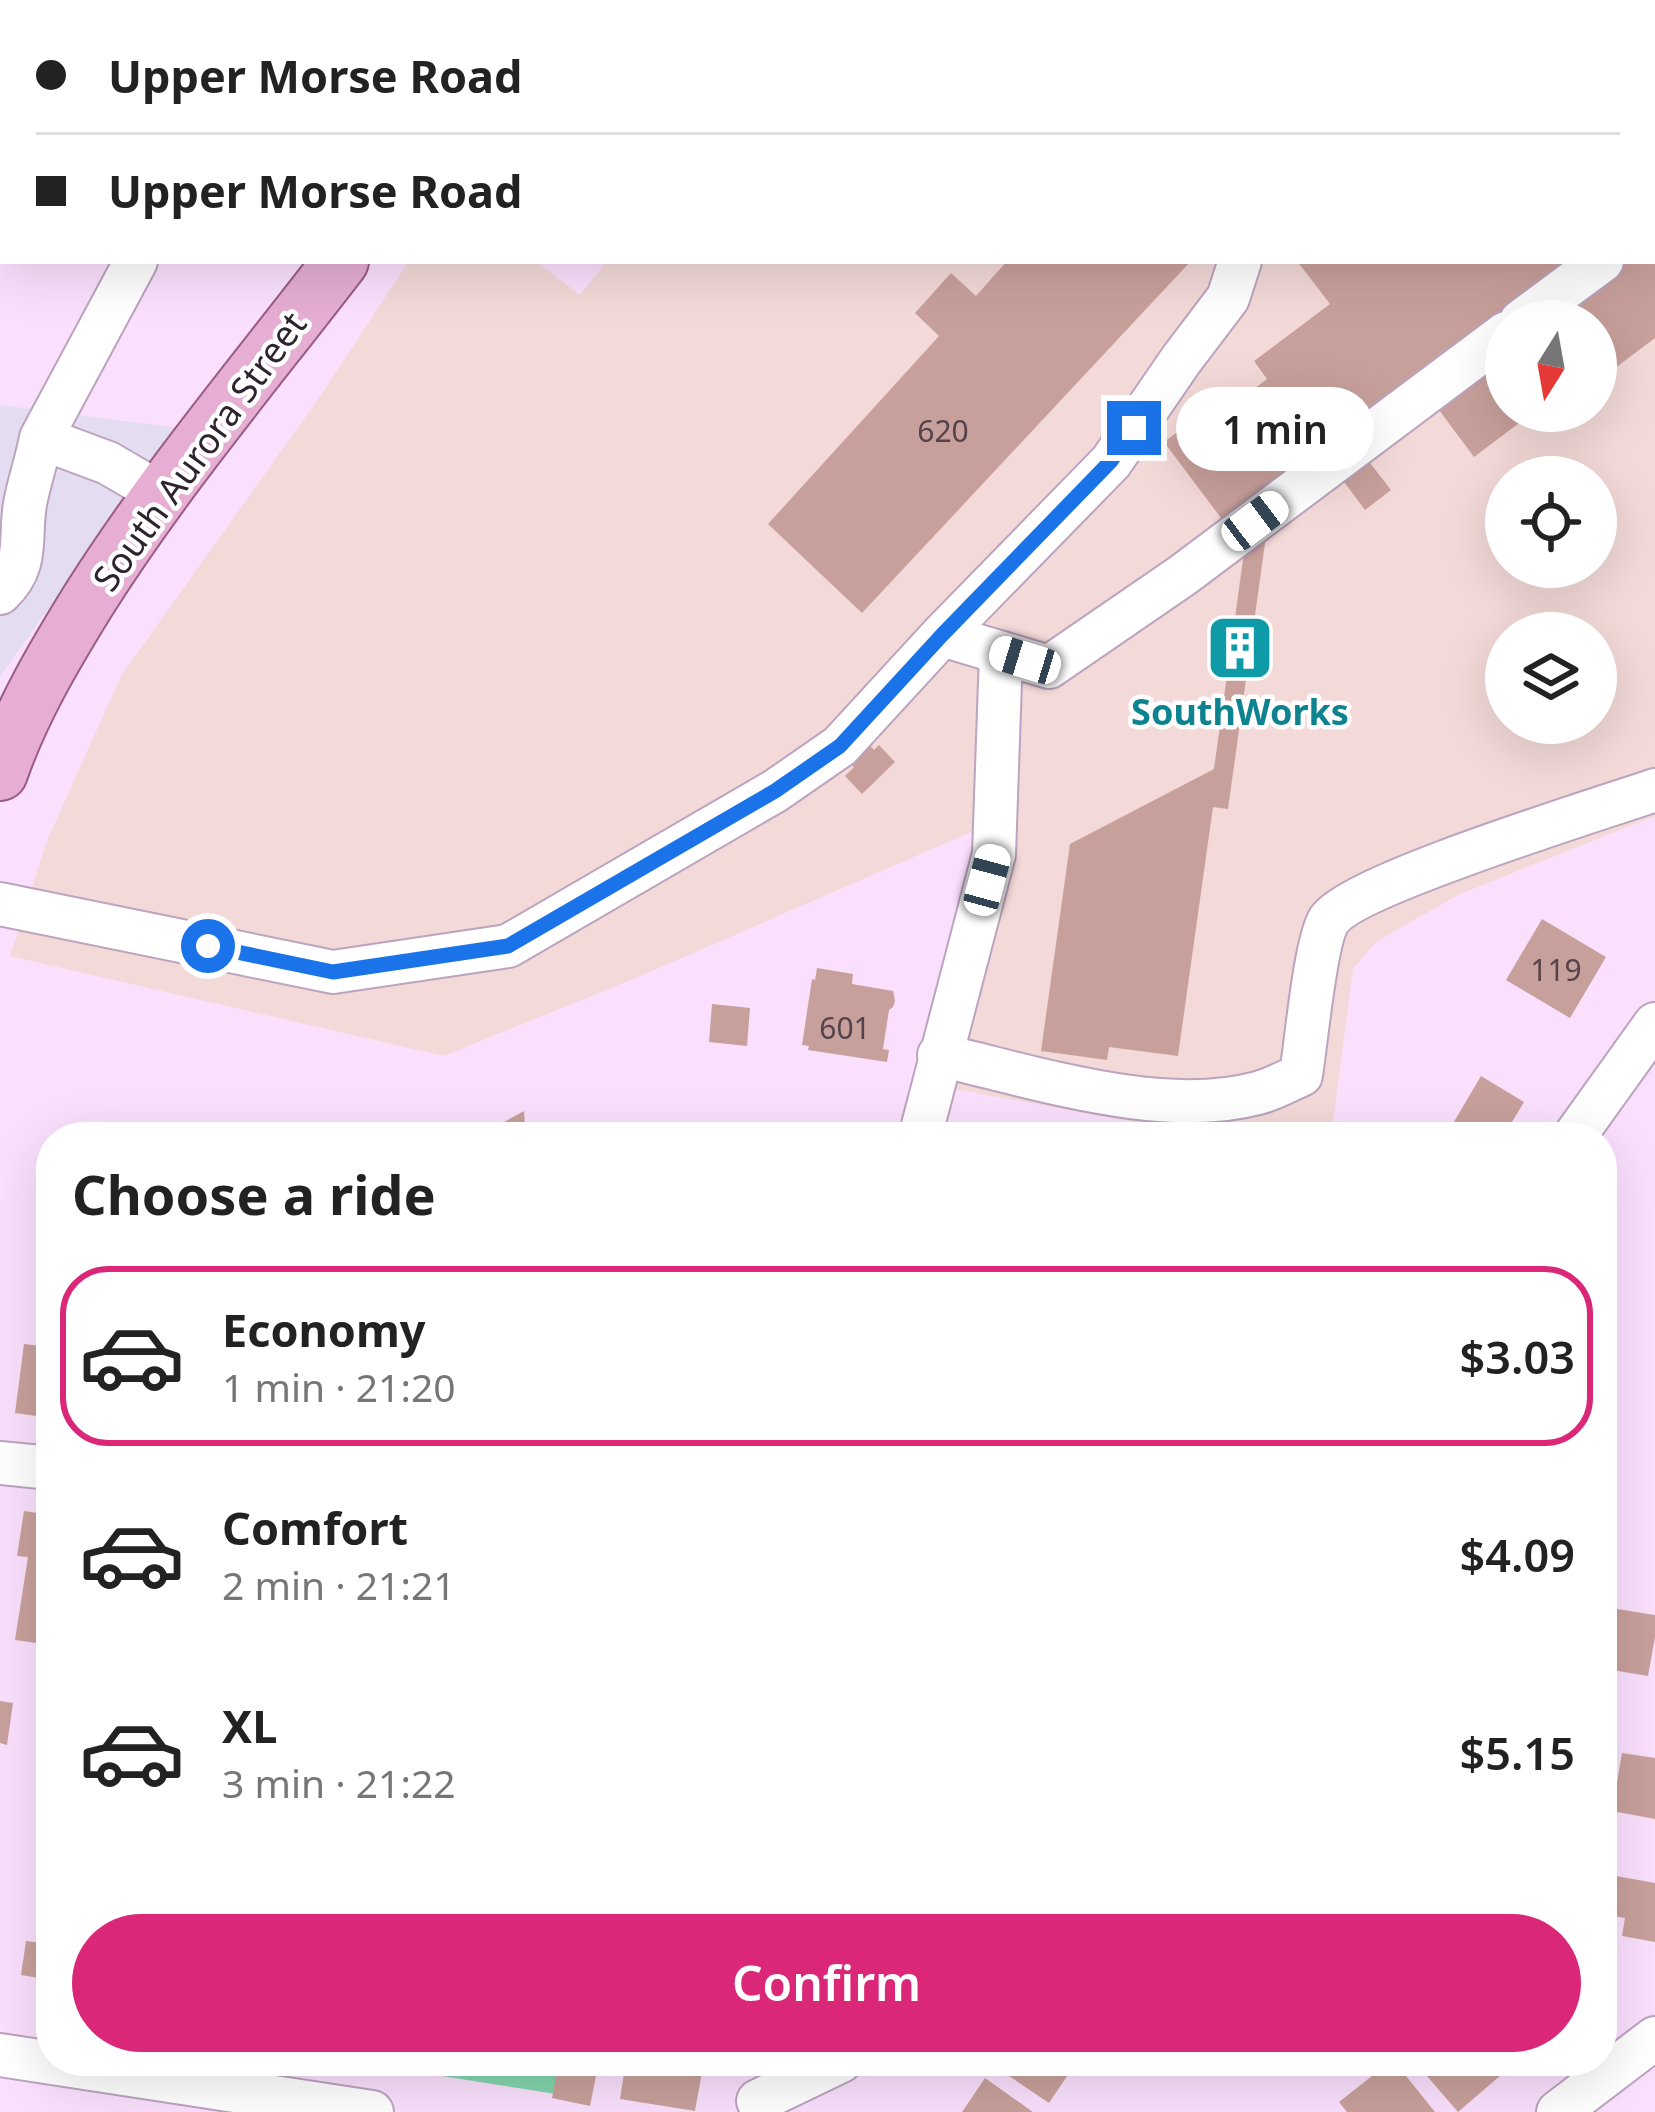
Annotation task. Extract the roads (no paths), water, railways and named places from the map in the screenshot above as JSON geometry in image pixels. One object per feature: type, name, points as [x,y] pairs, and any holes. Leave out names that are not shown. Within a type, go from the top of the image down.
[{"type":"main road","name":"South Aurora Street","points":[[0,773],[64,640],[132,531],[339,264]]},
{"type":"street","points":[[0,593],[14,580],[23,548],[13,501],[41,438],[134,264]]},
{"type":"street","points":[[0,904],[333,972],[508,946],[775,791],[840,746],[1111,461],[1228,298],[1239,264]]},
{"type":"street","points":[[1550,300],[1597,264]]},
{"type":"street","points":[[942,635],[1049,667],[1183,574],[1485,349]]},
{"type":"street","points":[[41,438],[108,463],[161,494]]},
{"type":"street","points":[[923,1122],[994,854],[1001,653]]},
{"type":"street","points":[[939,1055],[1082,1089],[1182,1103],[1258,1093],[1301,1075],[1321,946],[1330,920],[1353,900],[1655,790]]},
{"type":"street","points":[[1585,1122],[1655,1024]]},
{"type":"street","points":[[0,1463],[36,1467]]},
{"type":"street","points":[[1617,2067],[1655,2038]]},
{"type":"street","points":[[0,2055],[36,2061]]},
{"type":"street","points":[[137,2076],[372,2112]]},
{"type":"street","points":[[759,2091],[800,2076]]},
{"type":"street","points":[[1558,2112],[1605,2076]]},
{"type":"place","name":"SouthWorks","points":[[1240,648]]}]
